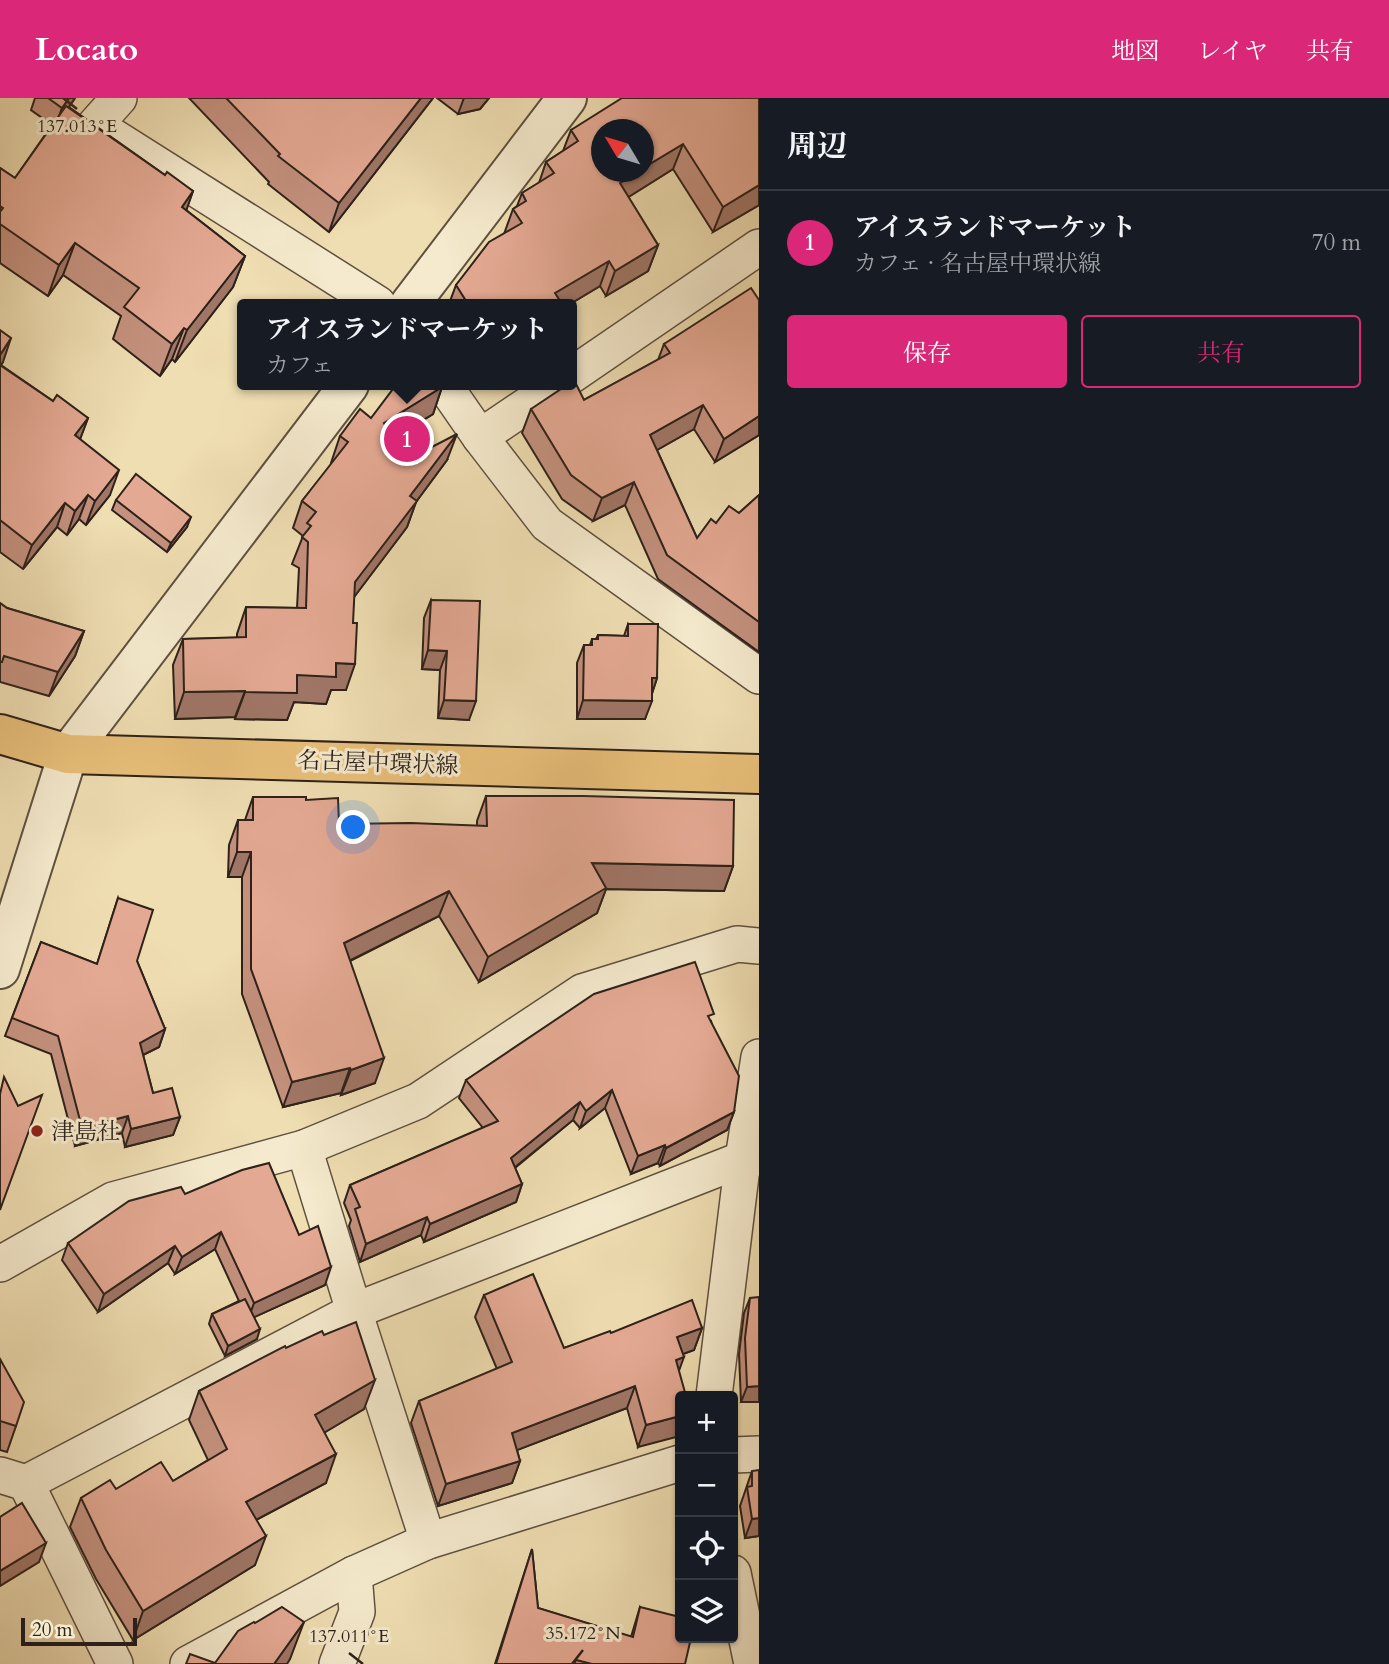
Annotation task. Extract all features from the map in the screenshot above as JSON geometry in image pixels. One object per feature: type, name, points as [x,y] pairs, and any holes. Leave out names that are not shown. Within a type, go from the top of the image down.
[{"type":"main road","name":"名古屋中環状線","points":[[0,734],[68,754],[759,775]]},
{"type":"street","points":[[119,98],[96,125],[370,299]]},
{"type":"street","points":[[414,299],[567,98]]},
{"type":"street","points":[[577,371],[759,247]]},
{"type":"street","points":[[0,970],[68,754],[345,390]]},
{"type":"street","points":[[447,390],[547,524],[759,676]]},
{"type":"street","points":[[480,437],[550,390]]},
{"type":"street","points":[[0,1264],[113,1200],[304,1148],[418,1101],[582,992],[737,944],[759,946]]},
{"type":"street","points":[[715,1391],[751,1159],[759,1057]]},
{"type":"street","points":[[304,1148],[428,1541]]},
{"type":"street","points":[[115,1664],[13,1479],[354,1311],[751,1159]]},
{"type":"street","points":[[738,1455],[759,1454]]},
{"type":"street","points":[[188,1664],[354,1574],[428,1541],[675,1465]]},
{"type":"street","points":[[337,1664],[357,1612],[354,1574]]},
{"type":"street","points":[[734,1580],[752,1664]]},
{"type":"building","points":[[48,98],[69,98],[62,108]]},
{"type":"building","points":[[226,98],[421,98],[339,203],[278,156],[280,154]]},
{"type":"building","points":[[622,98],[759,98],[759,185],[723,207],[683,144],[654,161],[654,119],[591,119],[591,182],[622,182],[658,245],[615,271],[609,261],[555,293],[559,299],[465,299],[456,285],[489,242],[522,223],[513,209],[526,201],[522,193],[554,173],[546,162],[578,141],[571,130]]},
{"type":"building","points":[[66,106],[165,175],[167,172],[193,191],[182,207],[245,256],[187,330],[184,328],[172,344],[124,307],[139,288],[75,243],[59,265],[0,224],[0,212],[3,208],[0,206],[0,168],[15,178]]},
{"type":"building","points":[[751,288],[759,300],[759,416],[724,439],[703,405],[650,435],[697,538],[711,519],[716,523],[729,506],[739,513],[759,495],[759,622],[667,555],[634,482],[602,498],[571,475],[531,409],[560,390],[577,390],[577,386],[584,400],[670,353],[664,344]]},
{"type":"building","points":[[0,330],[11,338],[0,355]]},
{"type":"building","points":[[0,365],[53,401],[57,395],[88,418],[75,435],[119,470],[95,501],[88,495],[75,511],[65,503],[32,545],[0,520]]},
{"type":"building","points":[[392,390],[437,390],[384,423],[405,461],[457,434],[410,496],[417,501],[355,582],[355,664],[336,663],[336,677],[297,675],[297,693],[184,692],[183,639],[246,637],[246,607],[306,608],[308,542],[302,537],[311,526],[307,523],[316,512],[302,501],[348,442],[340,436],[360,409],[371,418]]},
{"type":"building","points":[[136,474],[191,517],[171,543],[116,500]]},
{"type":"building","points":[[431,600],[480,601],[476,701],[444,700],[447,651],[428,650]]},
{"type":"building","points":[[0,603],[7,608],[84,631],[58,672],[4,656],[0,662]]},
{"type":"building","points":[[628,624],[658,624],[657,678],[652,678],[652,701],[583,700],[584,645],[592,645],[592,639],[598,639],[598,635],[628,636]]},
{"type":"building","points":[[486,796],[734,800],[733,866],[592,863],[606,888],[488,957],[449,891],[344,943],[384,1058],[351,1070],[350,1068],[292,1082],[251,969],[251,852],[237,852],[238,820],[253,820],[253,797],[306,797],[306,800],[338,798],[339,824],[487,826]]},
{"type":"building","points":[[118,898],[153,910],[137,961],[165,1029],[140,1043],[153,1093],[172,1088],[180,1117],[131,1129],[128,1116],[82,1128],[58,1036],[12,1018],[41,942],[97,964]]},
{"type":"building","points":[[695,962],[714,1014],[708,1016],[739,1076],[734,1112],[666,1148],[665,1145],[638,1156],[612,1090],[586,1111],[580,1102],[511,1158],[522,1184],[430,1224],[427,1217],[366,1244],[355,1209],[360,1207],[350,1185],[498,1121],[466,1080],[594,994]]},
{"type":"building","points":[[4,1077],[18,1106],[42,1095],[0,1210],[0,1094]]},
{"type":"building","points":[[269,1163],[299,1235],[318,1226],[331,1267],[254,1303],[221,1232],[182,1257],[175,1246],[104,1294],[68,1243],[129,1201],[181,1187],[185,1194],[242,1170]]},
{"type":"building","points":[[533,1274],[564,1348],[610,1331],[611,1333],[692,1300],[702,1328],[677,1337],[684,1357],[676,1360],[685,1391],[675,1391],[675,1417],[646,1425],[635,1386],[512,1433],[520,1461],[446,1484],[419,1401],[512,1362],[484,1295]]},
{"type":"building","points":[[759,1297],[759,1386],[747,1387],[745,1338],[750,1298]]},
{"type":"building","points":[[245,1299],[260,1329],[228,1346],[212,1314]]},
{"type":"building","points":[[356,1322],[375,1380],[315,1415],[336,1454],[246,1502],[266,1536],[143,1611],[106,1550],[81,1498],[110,1480],[116,1489],[161,1462],[173,1481],[227,1449],[199,1391],[285,1346],[286,1348],[322,1331],[324,1335]]},
{"type":"building","points":[[0,1359],[24,1402],[16,1426],[0,1421]]},
{"type":"building","points":[[759,1470],[759,1518],[752,1519],[747,1487],[752,1486],[752,1471]]},
{"type":"building","points":[[22,1503],[46,1543],[0,1571],[0,1517]]},
{"type":"building","points":[[532,1549],[538,1608],[633,1637],[640,1607],[675,1616],[675,1643],[690,1643],[685,1664],[592,1664],[576,1660],[574,1664],[496,1664]]},
{"type":"building","points":[[282,1607],[304,1622],[274,1664],[186,1664],[190,1654],[215,1663],[238,1631]]},
{"type":"place","name":"アイスランドマーケット","points":[[407,439]]},
{"type":"place","name":"津島社","points":[[37,1131]]}]
